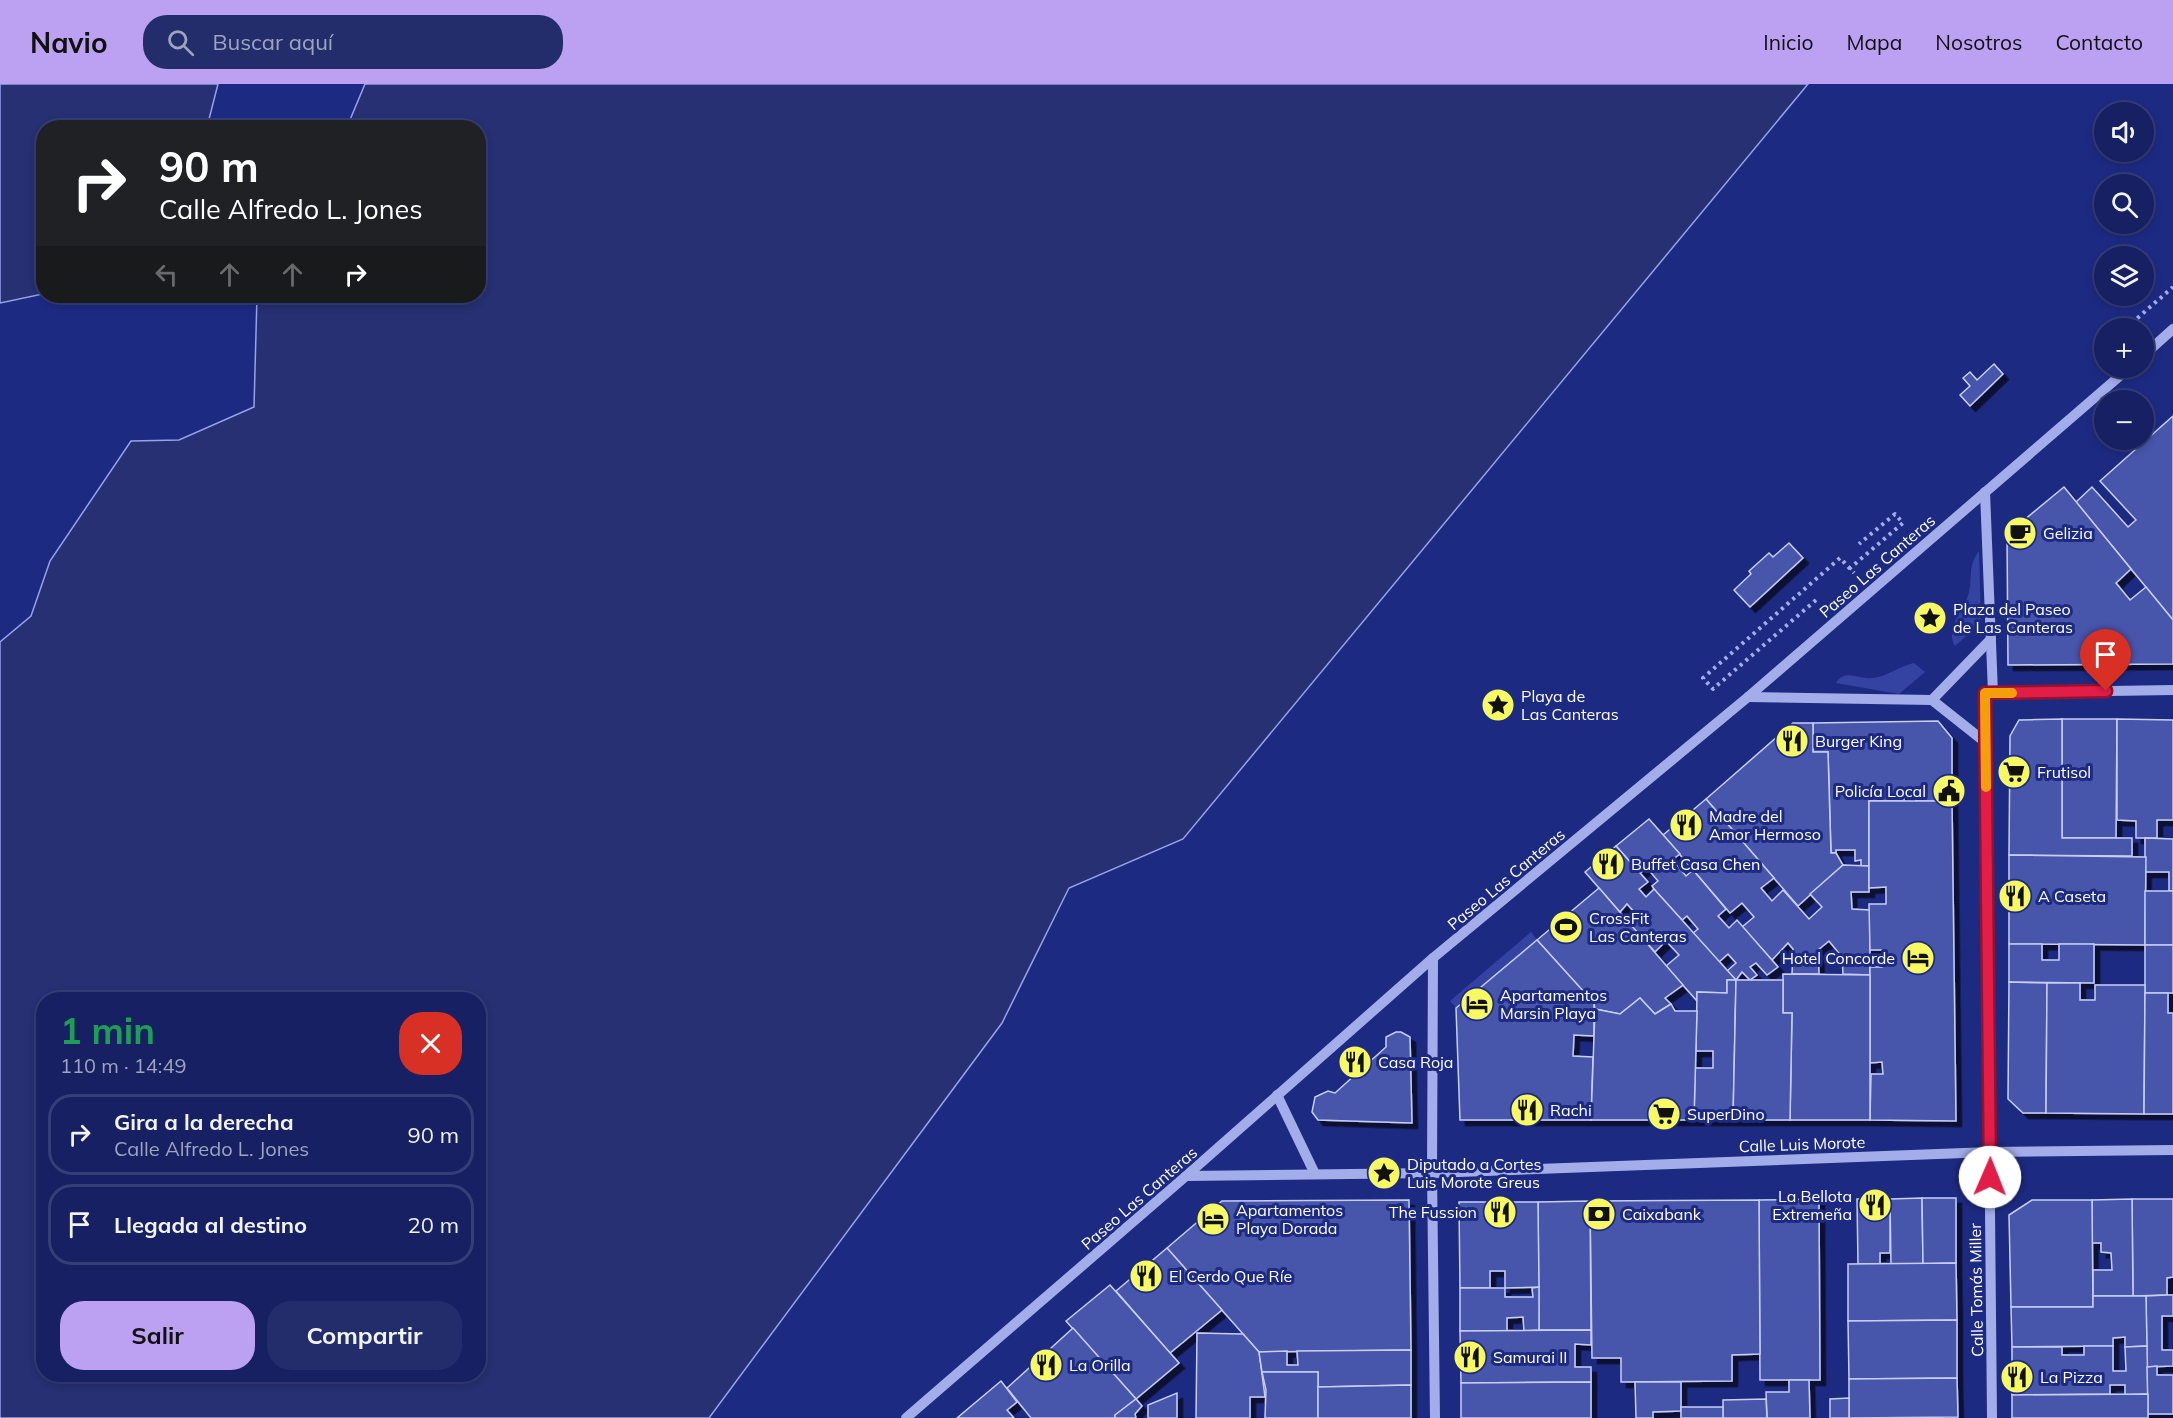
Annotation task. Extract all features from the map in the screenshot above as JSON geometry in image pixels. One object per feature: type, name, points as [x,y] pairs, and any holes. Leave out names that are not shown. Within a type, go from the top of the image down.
[{"type":"street","points":[[2154,346],[2173,329]]},
{"type":"street","name":"Paseo Las Canteras","points":[[906,1418],[1186,1176],[1433,958],[1748,697],[2117,378]]},
{"type":"street","name":"Calle Tomás Miller","points":[[1985,492],[1991,639],[1985,742],[1992,1418]]},
{"type":"street","points":[[1932,700],[1991,639]]},
{"type":"street","points":[[1989,693],[2173,690]]},
{"type":"street","points":[[1748,697],[1932,700],[1985,742]]},
{"type":"street","points":[[1433,958],[1432,1173],[1435,1418]]},
{"type":"street","points":[[1277,1095],[1315,1174]]},
{"type":"street","name":"Calle Luis Morote","points":[[1186,1176],[1432,1173],[1990,1152],[2173,1150]]},
{"type":"path","points":[[2137,318],[2173,287]]},
{"type":"path","points":[[1849,569],[1903,523],[1895,514],[1859,544]]},
{"type":"path","points":[[1816,600],[1713,689],[1703,678],[1840,558],[1871,591]]},
{"type":"shaded area","points":[[0,84],[218,84],[209,120],[36,120],[36,295],[0,303]]},
{"type":"shaded area","points":[[365,84],[1808,84],[1183,839],[1069,888],[1002,1023],[709,1418],[0,1418],[0,642],[31,616],[50,561],[131,441],[179,440],[254,407],[257,303],[486,303],[486,120],[350,120]]},
{"type":"shaded area","points":[[1979,551],[1981,623],[1955,646],[1952,632],[1967,599],[1972,567]]},
{"type":"shaded area","points":[[1914,663],[1925,672],[1899,694],[1836,683],[1844,676],[1877,677]]},
{"type":"shaded area","points":[[1531,932],[1537,940],[1456,1008],[1450,1001]]},
{"type":"building","points":[[1994,364],[2003,374],[1970,406],[1960,395],[1970,386],[1963,378],[1970,372],[1977,380]]},
{"type":"building","points":[[2173,416],[2173,620],[2076,502],[2092,487],[2128,527],[2136,520],[2100,481],[2135,450],[2154,450],[2154,433]]},
{"type":"building","points":[[2064,487],[2131,569],[2116,583],[2130,600],[2146,587],[2173,620],[2173,664],[2008,665],[2007,534]]},
{"type":"building","points":[[1789,543],[1803,558],[1750,607],[1734,590],[1751,574],[1749,571],[1769,553],[1773,557]]},
{"type":"building","points":[[2062,719],[2117,719],[2116,838],[2062,838]]},
{"type":"building","points":[[2062,719],[2062,838],[2132,838],[2132,856],[2009,855],[2010,736],[2019,720]]},
{"type":"building","points":[[2117,719],[2173,720],[2173,820],[2157,820],[2157,838],[2136,838],[2136,821],[2117,820]]},
{"type":"building","points":[[1938,721],[1952,738],[1952,801],[1916,801],[1916,789],[1904,789],[1904,801],[1869,801],[1869,866],[1861,866],[1861,860],[1855,861],[1855,850],[1836,850],[1836,853],[1831,853],[1828,752],[1813,752],[1813,723]]},
{"type":"building","points":[[1793,723],[1813,723],[1813,752],[1828,752],[1831,853],[1836,853],[1843,865],[1798,906],[1706,799]]},
{"type":"building","points":[[1706,799],[1774,878],[1761,888],[1772,901],[1783,890],[1809,919],[1822,907],[1810,894],[1843,865],[1869,866],[1869,892],[1851,892],[1852,909],[1870,910],[1870,975],[1843,974],[1842,957],[1829,941],[1818,950],[1819,974],[1792,974],[1793,949],[1788,943],[1772,960],[1742,927],[1754,917],[1742,903],[1730,913],[1663,835]]},
{"type":"building","name":"Hotel Concorde","points":[[1869,801],[1952,801],[1956,1121],[1870,1120],[1871,1074],[1883,1074],[1882,1062],[1870,1063],[1870,967],[1882,967],[1882,950],[1870,950],[1869,904],[1886,904],[1886,887],[1869,888]]},
{"type":"building","points":[[1649,819],[1680,854],[1672,860],[1686,876],[1693,870],[1726,909],[1718,916],[1729,928],[1737,920],[1778,967],[1767,975],[1756,963],[1750,967],[1757,975],[1750,980],[1742,972],[1736,980],[1727,971],[1736,963],[1728,954],[1719,962],[1693,933],[1698,929],[1687,916],[1682,920],[1654,889],[1652,886],[1658,881],[1647,868],[1640,873],[1616,846]]},
{"type":"building","points":[[2145,838],[2173,839],[2173,891],[2169,891],[2169,872],[2145,872]]},
{"type":"building","points":[[1616,846],[1648,882],[1639,889],[1646,897],[1654,889],[1736,980],[1727,980],[1727,993],[1697,992],[1697,1001],[1666,966],[1679,955],[1666,941],[1655,952],[1627,921],[1636,914],[1627,904],[1620,912],[1585,872]]},
{"type":"building","points":[[2009,855],[2146,857],[2145,945],[2009,944]]},
{"type":"building","points":[[1599,888],[1683,985],[1665,998],[1671,1004],[1655,1014],[1640,998],[1620,1014],[1595,1009],[1594,1003],[1537,940]]},
{"type":"building","points":[[2145,891],[2173,891],[2173,945],[2145,945]]},
{"type":"building","points":[[1537,940],[1594,1003],[1594,1036],[1574,1035],[1573,1056],[1593,1057],[1591,1120],[1460,1120],[1456,1008]]},
{"type":"building","points":[[2009,944],[2042,944],[2042,960],[2059,960],[2059,944],[2094,944],[2094,983],[2009,982]]},
{"type":"building","points":[[2145,945],[2173,945],[2173,993],[2145,993]]},
{"type":"building","points":[[1783,974],[1870,975],[1870,1120],[1790,1120],[1792,1013],[1783,1013]]},
{"type":"building","points":[[1727,980],[1736,980],[1733,1120],[1694,1120],[1695,1068],[1713,1068],[1713,1051],[1696,1051],[1697,992],[1727,993]]},
{"type":"building","points":[[1736,980],[1783,980],[1783,1013],[1792,1013],[1790,1120],[1733,1120]]},
{"type":"building","points":[[2009,982],[2047,983],[2046,1113],[2023,1113],[2008,1099]]},
{"type":"building","points":[[2047,983],[2080,983],[2080,1000],[2095,1000],[2095,985],[2145,985],[2144,1114],[2046,1113]]},
{"type":"building","points":[[2145,993],[2168,993],[2168,1013],[2173,1013],[2173,1114],[2144,1114]]},
{"type":"building","points":[[1640,998],[1655,1014],[1671,1004],[1675,1011],[1697,1011],[1694,1120],[1591,1120],[1595,1009],[1620,1014]]},
{"type":"building","points":[[1396,1032],[1410,1037],[1412,1123],[1318,1120],[1312,1112],[1315,1097],[1328,1091],[1335,1093],[1386,1047],[1386,1037]]},
{"type":"building","points":[[1922,1198],[1923,1264],[1891,1264],[1890,1199]]},
{"type":"building","points":[[1922,1198],[1956,1198],[1956,1263],[1923,1264]]},
{"type":"building","points":[[1819,1199],[1820,1380],[1760,1380],[1759,1200]]},
{"type":"building","points":[[1857,1199],[1890,1199],[1890,1253],[1880,1253],[1880,1264],[1858,1264]]},
{"type":"building","points":[[2132,1199],[2173,1199],[2173,1277],[2167,1278],[2167,1295],[2133,1296]]},
{"type":"building","points":[[2132,1199],[2133,1296],[2093,1296],[2093,1270],[2112,1270],[2111,1253],[2101,1252],[2101,1243],[2092,1243],[2092,1200]]},
{"type":"building","points":[[1409,1200],[1411,1350],[1259,1352],[1167,1248],[1222,1201]]},
{"type":"building","points":[[1759,1200],[1760,1354],[1732,1355],[1732,1381],[1621,1382],[1621,1358],[1592,1358],[1590,1201]]},
{"type":"building","points":[[2032,1200],[2092,1200],[2093,1307],[2011,1307],[2009,1215]]},
{"type":"building","points":[[1590,1201],[1591,1330],[1539,1330],[1538,1202]]},
{"type":"building","points":[[1459,1202],[1538,1202],[1539,1287],[1505,1288],[1505,1271],[1490,1271],[1490,1288],[1460,1288]]},
{"type":"building","points":[[1167,1248],[1222,1310],[1170,1353],[1116,1291]]},
{"type":"building","points":[[1956,1263],[1957,1320],[1848,1321],[1848,1264]]},
{"type":"building","points":[[1110,1285],[1179,1363],[1136,1399],[1066,1321]]},
{"type":"building","points":[[1539,1287],[1539,1330],[1524,1331],[1523,1317],[1507,1318],[1507,1331],[1460,1331],[1460,1288],[1505,1288],[1505,1297],[1533,1297],[1532,1288]]},
{"type":"building","points":[[2173,1295],[2173,1316],[2162,1316],[2162,1350],[2173,1350],[2173,1366],[2147,1367],[2146,1296]]},
{"type":"building","points":[[2093,1296],[2146,1296],[2147,1346],[2125,1347],[2125,1337],[2113,1338],[2113,1346],[2012,1347],[2011,1307],[2093,1307]]},
{"type":"building","points":[[1957,1320],[1957,1378],[1849,1379],[1848,1321]]},
{"type":"building","points":[[1073,1328],[1136,1399],[1115,1415],[1115,1418],[1031,1418],[1007,1388]]},
{"type":"building","points":[[1591,1330],[1591,1345],[1575,1344],[1575,1367],[1591,1367],[1591,1382],[1461,1383],[1460,1331]]},
{"type":"building","points":[[1197,1333],[1243,1334],[1259,1352],[1265,1397],[1250,1397],[1250,1418],[1196,1418]]},
{"type":"building","points":[[2084,1346],[2113,1346],[2113,1371],[2126,1371],[2125,1347],[2147,1346],[2148,1394],[2125,1395],[2125,1385],[2110,1385],[2110,1394],[2012,1395],[2012,1347],[2062,1347],[2062,1355],[2084,1355]]},
{"type":"building","points":[[1411,1350],[1411,1385],[1318,1387],[1318,1372],[1262,1372],[1259,1352],[1287,1351],[1287,1365],[1298,1365],[1297,1351]]},
{"type":"building","points":[[2157,1366],[2157,1375],[2173,1375],[2173,1414],[2148,1414],[2147,1367]]},
{"type":"building","points":[[1262,1372],[1318,1372],[1318,1418],[1265,1418],[1266,1390]]},
{"type":"building","points":[[1957,1378],[1958,1417],[1849,1418],[1849,1379]]},
{"type":"building","points":[[1789,1380],[1809,1380],[1810,1418],[1767,1418],[1766,1392],[1789,1392]]},
{"type":"building","points":[[1001,1381],[1017,1402],[1007,1410],[1014,1418],[957,1418]]},
{"type":"building","points":[[1591,1382],[1591,1418],[1461,1418],[1461,1383]]},
{"type":"building","points":[[1635,1382],[1681,1382],[1681,1411],[1653,1412],[1653,1418],[1636,1418]]},
{"type":"building","points":[[1411,1385],[1411,1418],[1318,1418],[1318,1387]]},
{"type":"building","points":[[1177,1393],[1177,1418],[1148,1418],[1148,1405]]},
{"type":"building","points":[[2148,1394],[2148,1418],[2012,1418],[2012,1395]]},
{"type":"building","points":[[1849,1398],[1849,1418],[1830,1418],[1830,1399]]},
{"type":"building","points":[[1136,1399],[1142,1406],[1135,1414],[1136,1418],[1115,1418],[1115,1415]]},
{"type":"building","points":[[1766,1399],[1767,1418],[1723,1418],[1723,1400]]},
{"type":"building","points":[[1681,1407],[1723,1407],[1723,1418],[1681,1418]]},
{"type":"slow traffic","points":[[1986,787],[1985,693],[2012,693]]},
{"type":"place","name":"Gelizia","points":[[2020,533]]},
{"type":"place","name":"Plaza del Paseo de Las Canteras","points":[[1930,618]]},
{"type":"place","name":"Playa de Las Canteras","points":[[1498,705]]},
{"type":"place","name":"Burger King","points":[[1792,741]]},
{"type":"place","name":"Frutisol","points":[[2014,772]]},
{"type":"place","name":"Policía Local","points":[[1949,791]]},
{"type":"place","name":"Madre del Amor Hermoso","points":[[1686,825]]},
{"type":"place","name":"Buffet Casa Chen","points":[[1608,864]]},
{"type":"place","name":"A Caseta","points":[[2015,896]]},
{"type":"place","name":"CrossFit Las Canteras","points":[[1566,927]]},
{"type":"place","name":"Hotel Concorde","points":[[1918,958]]},
{"type":"place","name":"Apartamentos Marsin Playa","points":[[1477,1004]]},
{"type":"place","name":"Casa Roja","points":[[1355,1062]]},
{"type":"place","name":"Rachi","points":[[1527,1110]]},
{"type":"place","name":"SuperDino","points":[[1664,1114]]},
{"type":"place","name":"Diputado a Cortes Luis Morote Greus","points":[[1384,1173]]},
{"type":"place","name":"La Bellota Extremeña","points":[[1875,1205]]},
{"type":"place","name":"The Fussion","points":[[1500,1212]]},
{"type":"place","name":"Caixabank","points":[[1599,1214]]},
{"type":"place","name":"Apartamentos Playa Dorada","points":[[1213,1219]]},
{"type":"place","name":"El Cerdo Que Ríe","points":[[1146,1276]]},
{"type":"place","name":"Samurai II","points":[[1470,1357]]},
{"type":"place","name":"La Orilla","points":[[1046,1365]]},
{"type":"place","name":"La Pizza","points":[[2017,1377]]},
{"type":"route","points":[[1990,1177],[1985,693],[2106,691]]}]
